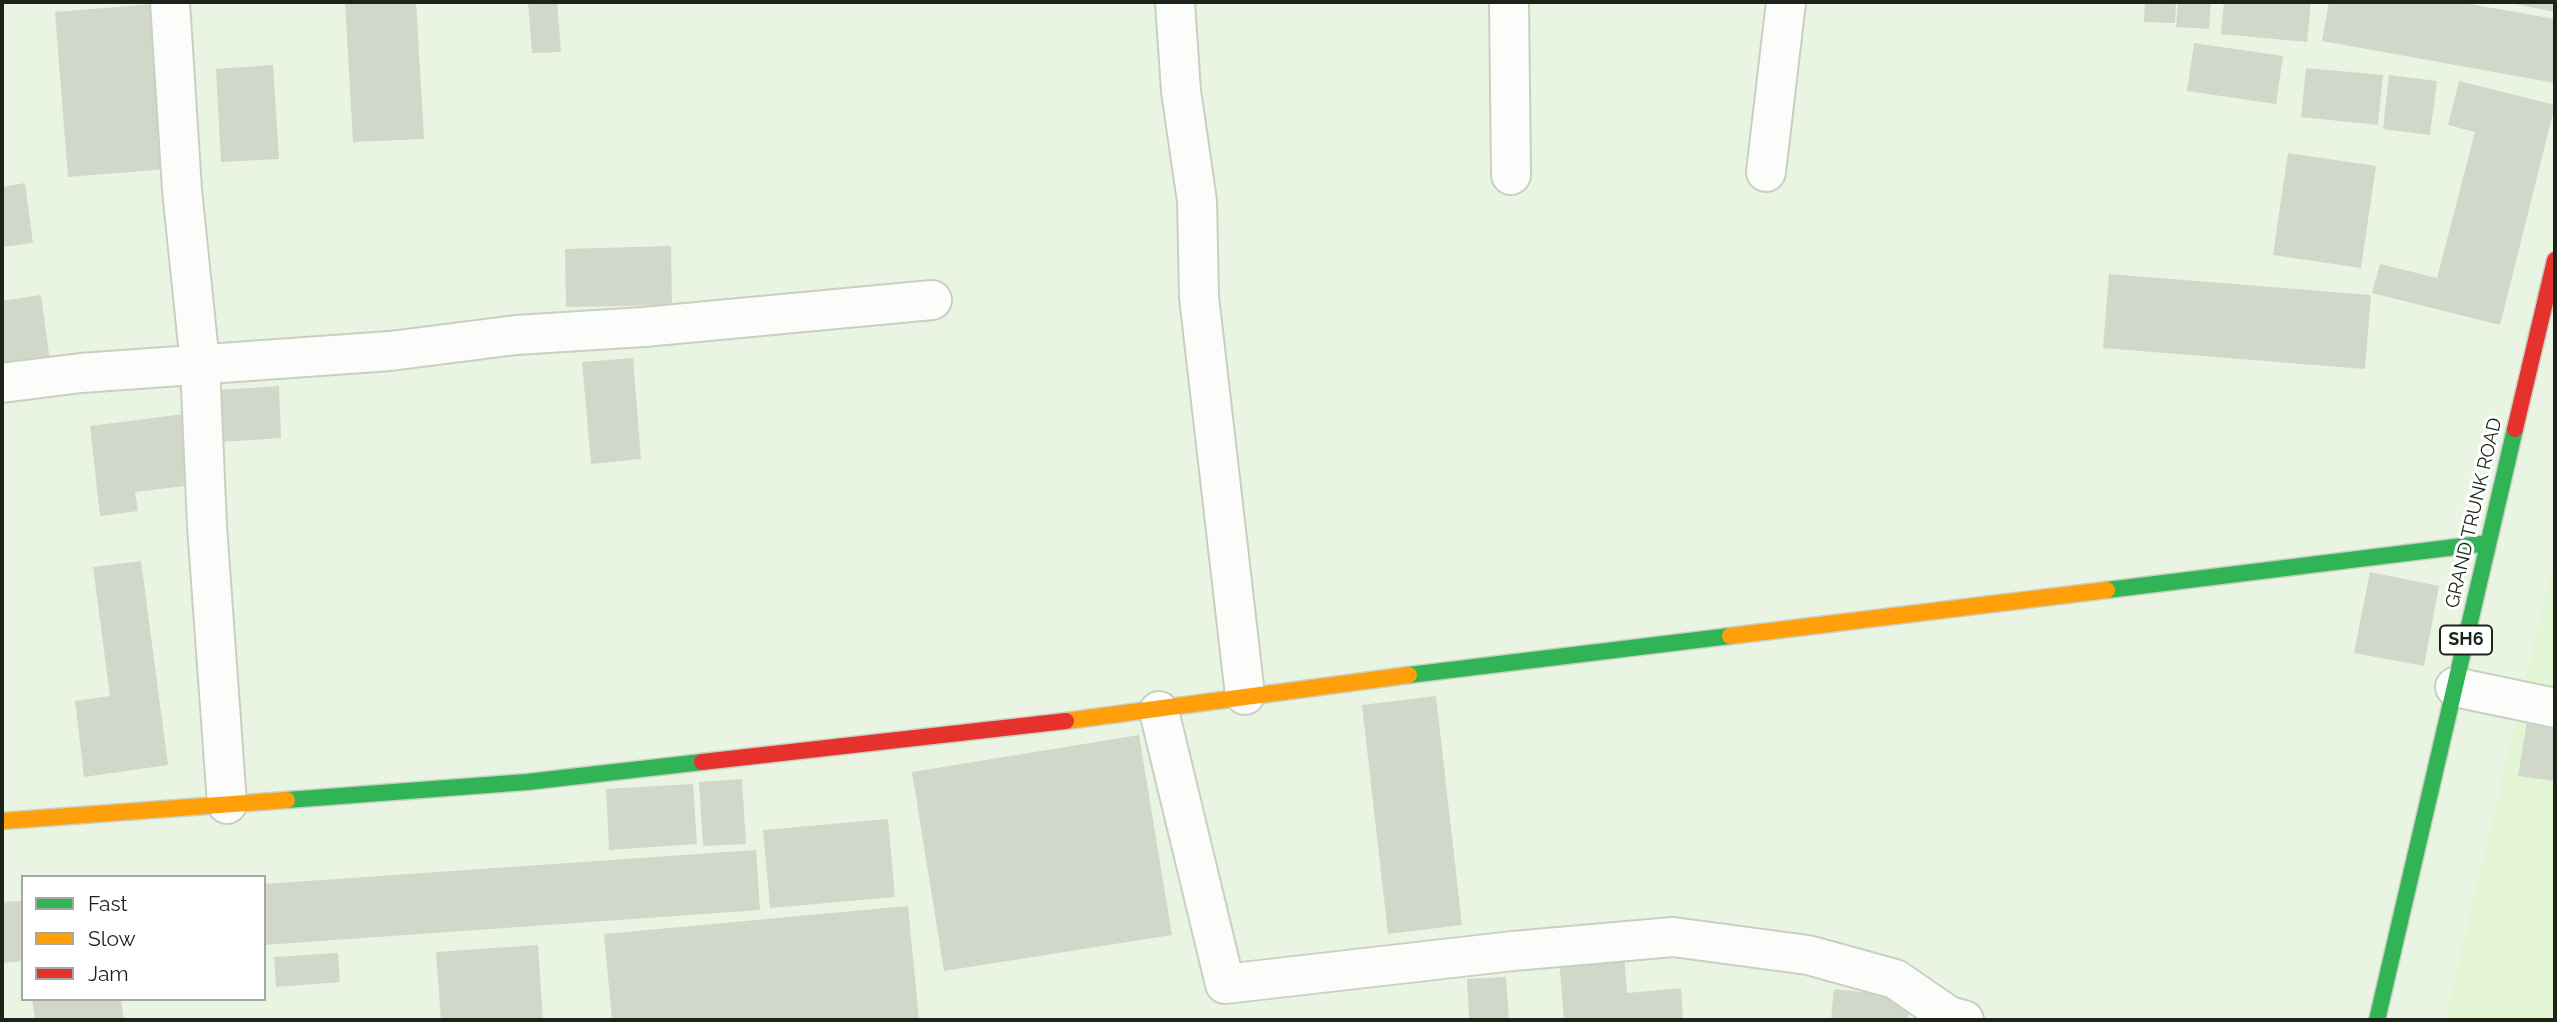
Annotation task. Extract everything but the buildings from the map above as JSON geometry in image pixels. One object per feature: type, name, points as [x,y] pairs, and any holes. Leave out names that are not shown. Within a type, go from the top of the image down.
[{"type":"street","points":[[170,2],[182,190],[200,364],[207,526],[227,804]]},
{"type":"street","points":[[1175,2],[1181,91],[1197,201],[1199,296],[1245,695]]},
{"type":"street","points":[[1509,2],[1511,175]]},
{"type":"street","points":[[1766,172],[1786,2]]},
{"type":"street","name":"GRAND TRUNK ROAD","points":[[2377,1020],[2488,543],[2549,309],[2555,260]]},
{"type":"street","points":[[2,383],[200,364],[290,360],[516,335],[656,326],[932,300]]},
{"type":"street","points":[[2,821],[527,782],[1159,711],[1245,695],[2488,543]]},
{"type":"street","points":[[2455,687],[2555,708]]},
{"type":"street","points":[[1159,711],[1225,984],[1435,959],[1673,937],[1808,956],[1895,979],[1954,1019]]},
{"type":"shaded area","points":[[2555,555],[2555,1020],[2445,1020]]},
{"type":"traffic: fast","points":[[2377,1020],[2515,429]]},
{"type":"traffic: fast","points":[[2107,590],[2488,543]]},
{"type":"traffic: fast","points":[[1409,675],[1730,636]]},
{"type":"traffic: fast","points":[[287,800],[527,782],[702,762]]},
{"type":"traffic: slow","points":[[1730,636],[2107,590]]},
{"type":"traffic: slow","points":[[1066,721],[1409,675]]},
{"type":"traffic: slow","points":[[2,821],[287,800]]},
{"type":"traffic: jam","points":[[2515,429],[2555,260]]},
{"type":"traffic: jam","points":[[702,762],[1066,721]]}]
